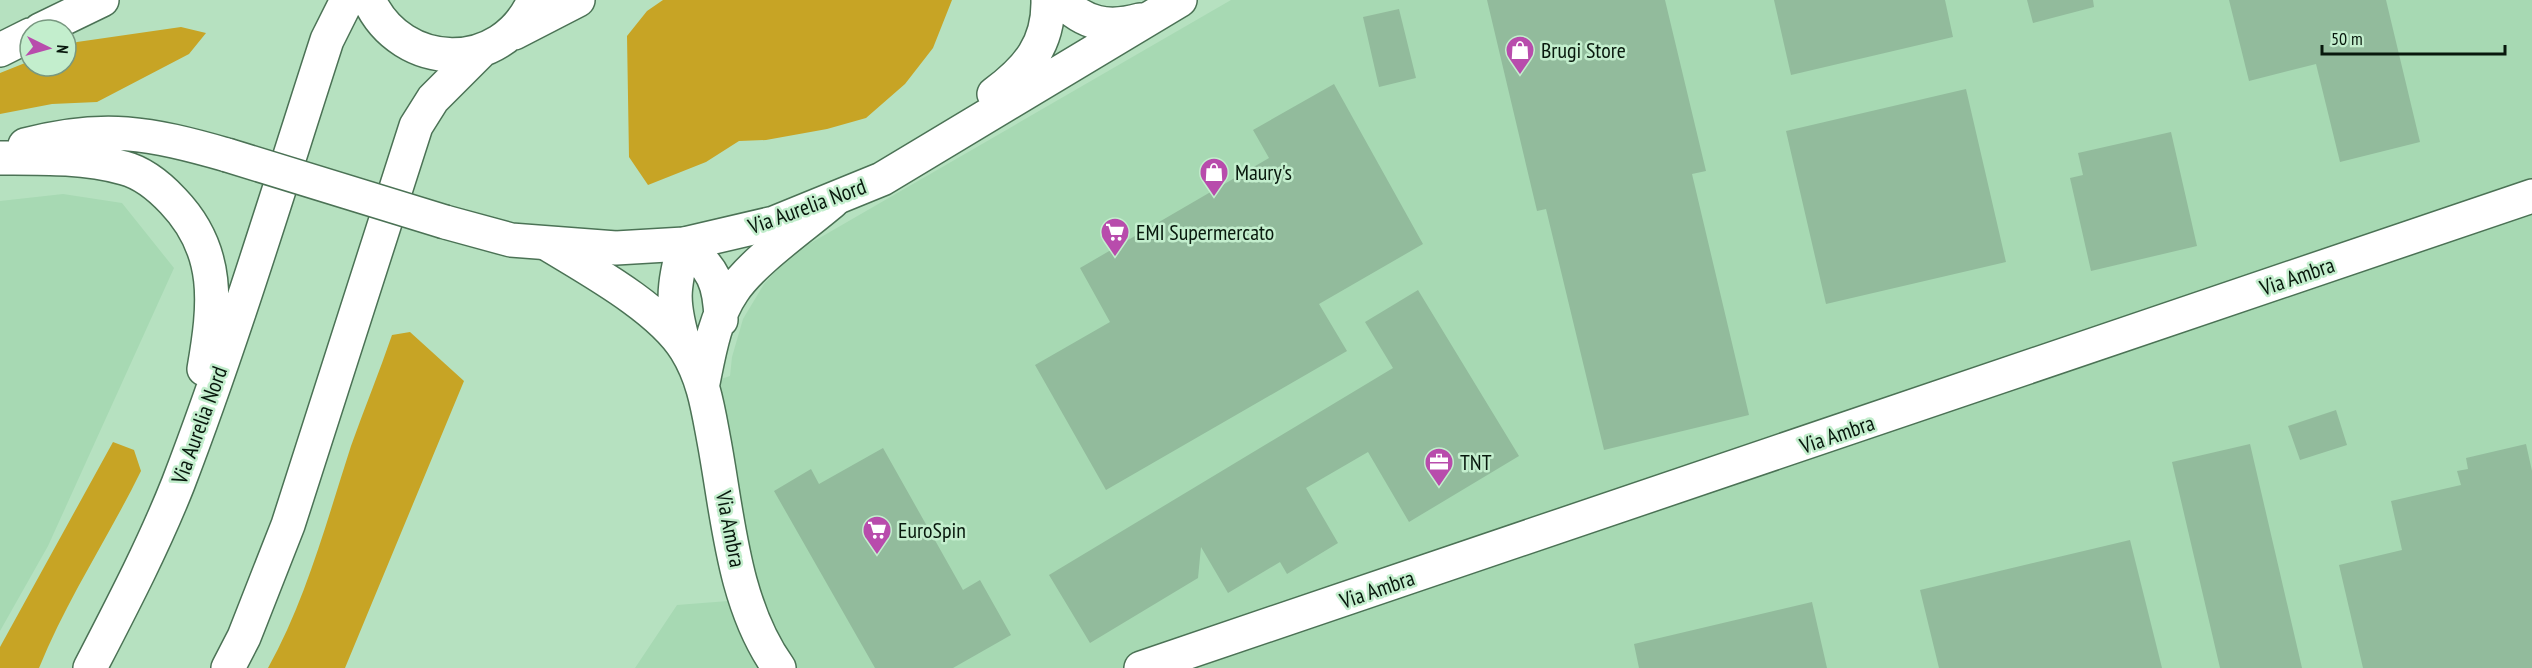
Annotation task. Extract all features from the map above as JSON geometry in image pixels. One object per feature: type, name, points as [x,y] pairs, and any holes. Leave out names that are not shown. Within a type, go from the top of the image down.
[{"type":"main road","points":[[65,18],[102,0]]},
{"type":"main road","name":"Via Aurelia Nord","points":[[90,668],[133,585],[188,457],[226,351],[327,40],[346,0]]},
{"type":"main road","points":[[369,0],[376,14],[391,32],[411,46],[433,54],[458,56],[493,44],[578,0]]},
{"type":"main road","points":[[228,668],[244,638],[288,525],[416,126],[433,99],[493,44],[521,22],[534,0]]},
{"type":"main road","points":[[924,154],[950,126],[1010,82],[1029,63],[1049,22],[1048,0]]},
{"type":"main road","points":[[1061,0],[1080,17],[1097,24],[1119,26],[1167,8]]},
{"type":"main road","name":"Via Aurelia Nord","points":[[0,152],[86,132],[118,132],[173,139],[511,240],[549,245],[616,248],[684,244],[774,223],[882,179],[1167,8]]},
{"type":"main road","points":[[0,50],[18,41]]},
{"type":"main road","points":[[0,158],[68,159],[125,168],[157,184],[187,216],[204,244],[212,283],[209,339],[188,457]]},
{"type":"main road","name":"Via Ambra","points":[[1141,668],[1835,435],[2532,196]]},
{"type":"main road","points":[[703,383],[711,344],[732,293],[743,278],[835,200]]},
{"type":"main road","points":[[703,383],[686,348],[678,324],[673,291],[684,244],[705,261],[712,273],[720,301],[720,320]]},
{"type":"main road","points":[[549,245],[627,294],[657,319],[686,348]]},
{"type":"main road","name":"Via Ambra","points":[[703,383],[736,562],[746,600],[758,630],[779,668]]},
{"type":"shaded area","points":[[663,0],[952,0],[933,48],[905,84],[866,118],[827,129],[766,140],[739,141],[706,162],[648,185],[629,157],[627,36],[647,11]]},
{"type":"shaded area","points":[[1231,0],[2532,0],[2532,668],[635,668],[677,605],[728,601],[687,390],[730,376],[732,357],[743,319],[764,284],[778,269],[809,244]]},
{"type":"shaded area","points":[[181,27],[206,33],[189,54],[97,102],[52,104],[0,114],[0,73],[18,66],[18,78],[78,78],[78,42]]},
{"type":"shaded area","points":[[63,194],[122,203],[174,268],[48,546],[0,631],[0,201]]},
{"type":"shaded area","points":[[410,332],[464,381],[345,668],[268,668],[305,587],[351,446],[392,335]]},
{"type":"shaded area","points":[[113,442],[134,450],[141,471],[62,618],[39,668],[0,668],[0,647]]},
{"type":"building","points":[[1487,0],[1665,0],[1706,171],[1692,174],[1749,415],[1604,450],[1546,209],[1537,211]]},
{"type":"building","points":[[1774,0],[1945,0],[1953,37],[1791,75]]},
{"type":"building","points":[[2027,0],[2093,0],[2094,7],[2033,23]]},
{"type":"building","points":[[2229,0],[2386,0],[2420,142],[2340,162],[2316,64],[2249,81]]},
{"type":"building","points":[[1399,9],[1416,78],[1379,87],[1363,17]]},
{"type":"building","points":[[1334,84],[1423,244],[1319,304],[1347,351],[1106,490],[1035,365],[1110,322],[1080,268],[1269,158],[1253,130]]},
{"type":"building","points":[[1966,89],[2006,262],[1826,304],[1786,131]]},
{"type":"building","points":[[2171,132],[2197,246],[2091,271],[2070,178],[2083,175],[2078,153]]},
{"type":"building","points":[[1418,290],[1519,456],[1409,522],[1368,452],[1306,488],[1338,543],[1287,574],[1280,562],[1228,593],[1201,547],[1198,578],[1090,643],[1049,575],[1393,368],[1365,322]]},
{"type":"building","points":[[2336,410],[2347,445],[2300,460],[2288,426]]},
{"type":"building","points":[[2250,444],[2302,668],[2220,668],[2172,462]]},
{"type":"building","points":[[2526,444],[2532,471],[2532,668],[2363,668],[2339,565],[2402,550],[2391,501],[2461,485],[2457,471],[2468,469],[2466,458]]},
{"type":"building","name":"EuroSpin","points":[[883,448],[963,590],[980,580],[1011,635],[953,668],[875,668],[774,491],[811,469],[819,484]]},
{"type":"building","points":[[2130,540],[2162,668],[1939,668],[1920,590]]},
{"type":"building","points":[[1812,602],[1827,668],[1639,668],[1634,644]]},
{"type":"place","name":"Brugi Store","points":[[1520,76]]},
{"type":"place","name":"Maury's","points":[[1214,198]]},
{"type":"place","name":"EMI Supermercato","points":[[1115,258]]},
{"type":"place","name":"TNT","points":[[1439,488]]},
{"type":"place","name":"EuroSpin","points":[[877,556]]}]
